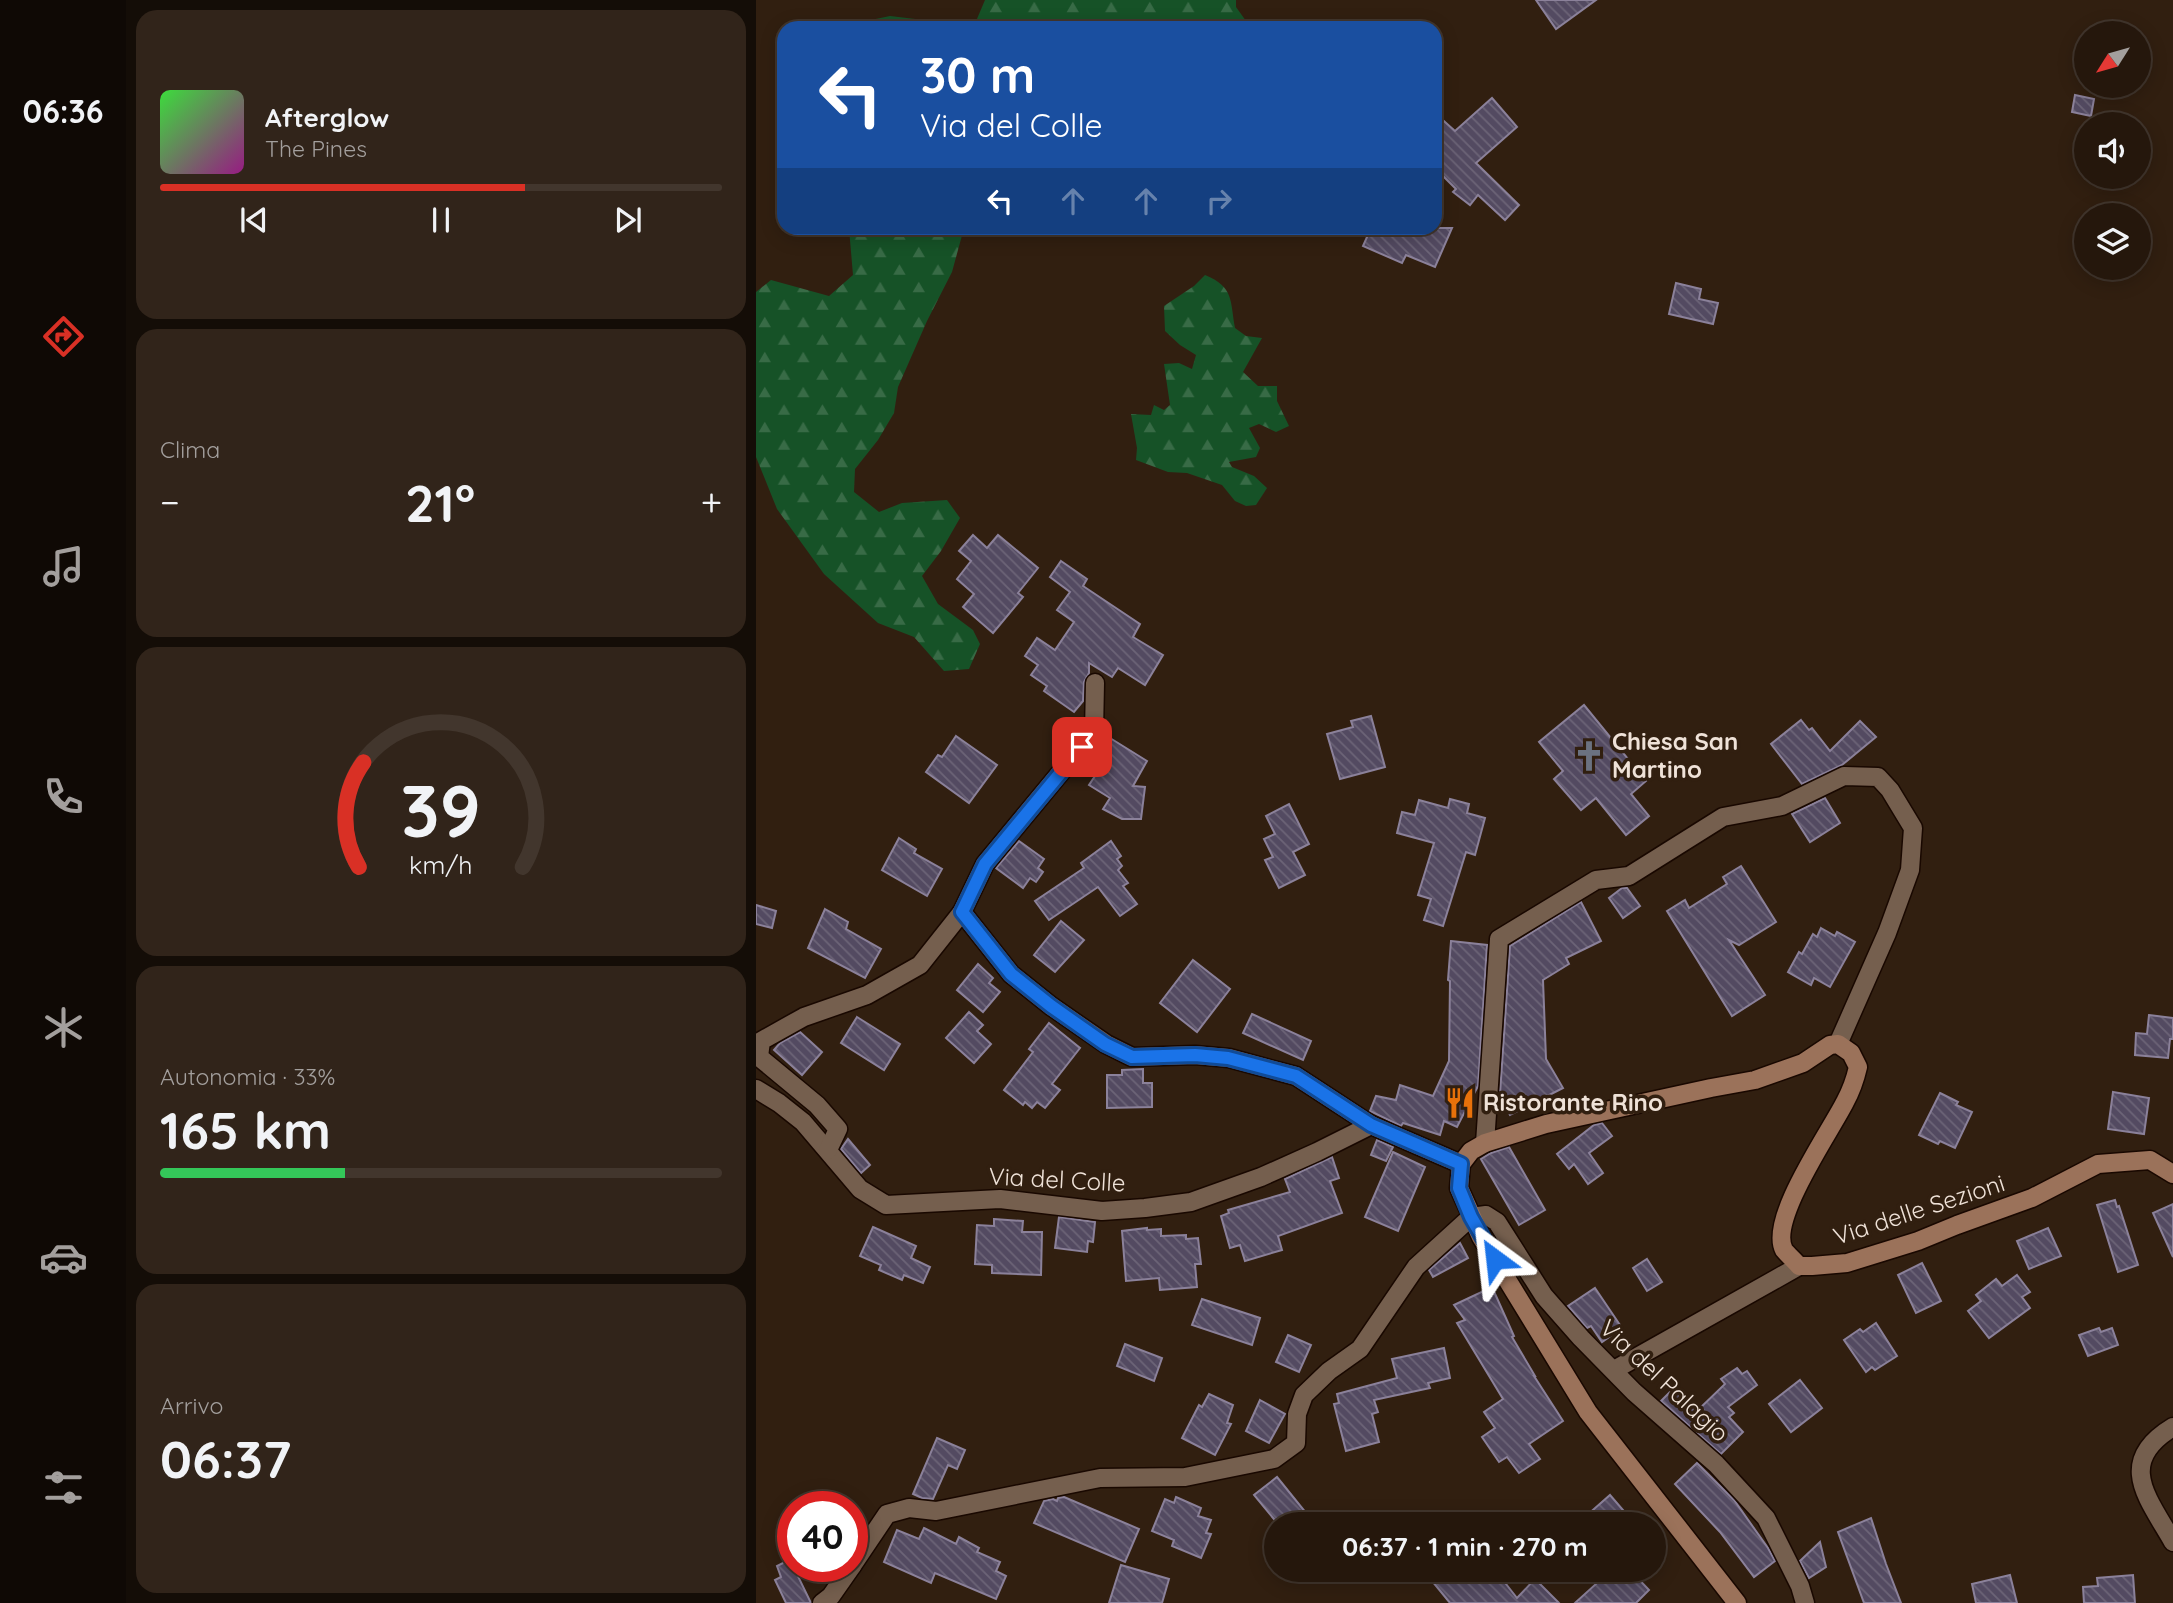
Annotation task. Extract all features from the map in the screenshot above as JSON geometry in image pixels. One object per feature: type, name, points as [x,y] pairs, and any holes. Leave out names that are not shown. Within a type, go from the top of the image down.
[{"type":"street","points":[[828,1150],[838,1129],[817,1105],[760,1057],[761,1041],[804,1017],[867,995],[920,965],[962,912],[985,864],[1094,732],[1095,683]]},
{"type":"street","points":[[1485,1143],[1499,939],[1597,880],[1629,876],[1723,817],[1782,806],[1844,776],[1878,776],[1913,828],[1910,870],[1838,1044]]},
{"type":"street","points":[[962,912],[1011,974],[1105,1044],[1132,1057],[1195,1055],[1228,1058],[1296,1076],[1371,1125],[1461,1164]]},
{"type":"street","points":[[1614,1370],[1800,1266],[1784,1249],[1784,1217],[1801,1180],[1854,1085],[1858,1067],[1851,1053],[1838,1044],[1830,1045],[1803,1063],[1755,1080],[1546,1124],[1485,1143],[1471,1151],[1461,1164],[1459,1188],[1481,1237],[1588,1412],[1737,1603]]},
{"type":"street","name":"Via del Colle","points":[[756,1088],[803,1122],[860,1189],[886,1205],[1000,1199],[1102,1211],[1191,1202],[1261,1177],[1371,1125]]},
{"type":"street","name":"Via delle Sezioni","points":[[1800,1266],[1847,1263],[1918,1241],[2032,1198],[2098,1164],[2150,1160],[2173,1174]]},
{"type":"street","name":"Via del Palagio","points":[[1471,1217],[1486,1214],[1497,1222],[1544,1296],[1581,1338],[1634,1392],[1716,1464],[1766,1518],[1800,1586],[1805,1603]]},
{"type":"street","points":[[868,1542],[887,1514],[909,1507],[936,1511],[1100,1478],[1185,1477],[1274,1459],[1296,1443],[1297,1413],[1304,1395],[1329,1371],[1360,1349],[1416,1267],[1471,1217]]},
{"type":"street","points":[[2173,1427],[2144,1451],[2140,1472],[2147,1498],[2173,1542]]},
{"type":"street","points":[[822,1603],[841,1582]]},
{"type":"green space","points":[[985,0],[1236,0],[1236,7],[1246,21],[976,21]]},
{"type":"green space","points":[[890,16],[932,21],[866,21]]},
{"type":"green space","points":[[850,235],[962,235],[952,272],[898,387],[894,413],[878,440],[855,469],[854,492],[879,512],[902,503],[947,500],[960,518],[941,551],[922,576],[938,604],[973,630],[980,644],[969,669],[944,671],[914,637],[878,623],[824,574],[777,509],[756,457],[756,292],[771,280],[829,296],[853,275]]},
{"type":"green space","points":[[1205,275],[1221,284],[1229,295],[1235,328],[1246,336],[1262,338],[1243,372],[1258,386],[1277,386],[1277,401],[1289,426],[1276,432],[1259,424],[1249,428],[1260,448],[1256,457],[1229,462],[1232,467],[1254,476],[1267,488],[1256,505],[1246,506],[1235,501],[1222,485],[1187,473],[1168,472],[1136,460],[1137,448],[1131,414],[1151,415],[1154,405],[1164,410],[1170,405],[1164,364],[1179,363],[1192,369],[1196,355],[1165,331],[1164,306],[1194,286]]},
{"type":"building","points":[[1536,0],[1596,0],[1556,29]]},
{"type":"building","points":[[1492,98],[1517,127],[1476,163],[1519,205],[1505,220],[1478,195],[1470,205],[1453,192],[1456,189],[1442,175],[1442,119],[1455,131]]},
{"type":"building","points":[[2074,98],[2094,99],[2092,112],[2072,112]]},
{"type":"building","points":[[1442,228],[1452,228],[1435,267],[1406,255],[1402,263],[1363,246],[1368,235],[1442,235]]},
{"type":"building","points":[[1676,283],[1701,289],[1699,299],[1718,303],[1713,324],[1669,314]]},
{"type":"building","points":[[973,535],[987,548],[998,535],[1038,568],[1018,593],[1023,597],[993,633],[963,607],[974,594],[957,579],[971,561],[959,551]]},
{"type":"building","points":[[1061,561],[1087,579],[1083,586],[1140,624],[1133,637],[1163,655],[1145,685],[1118,668],[1112,677],[1089,663],[1083,701],[1074,712],[1044,691],[1047,686],[1031,675],[1038,665],[1025,656],[1037,638],[1055,650],[1074,622],[1057,610],[1070,592],[1050,577]]},
{"type":"building","name":"Chiesa San Martino","points":[[1584,705],[1646,781],[1631,794],[1649,816],[1626,835],[1596,798],[1581,810],[1554,779],[1563,771],[1539,742]]},
{"type":"building","points":[[1371,716],[1385,767],[1340,779],[1327,734],[1353,727],[1351,721]]},
{"type":"building","points":[[1801,720],[1809,730],[1812,728],[1830,751],[1860,721],[1876,737],[1842,765],[1802,784],[1771,744]]},
{"type":"building","points":[[956,736],[997,765],[969,803],[926,772],[938,755],[942,757]]},
{"type":"building","points":[[1110,738],[1147,761],[1133,786],[1145,787],[1141,819],[1122,819],[1103,809],[1110,798],[1089,785],[1097,773],[1091,769]]},
{"type":"building","points":[[1825,798],[1840,823],[1810,842],[1792,814]]},
{"type":"building","points":[[1450,799],[1469,804],[1467,813],[1485,818],[1475,855],[1466,852],[1443,926],[1424,920],[1431,899],[1418,895],[1434,843],[1397,833],[1402,812],[1415,815],[1419,800],[1448,808]]},
{"type":"building","points":[[1289,804],[1309,844],[1293,852],[1305,875],[1279,888],[1265,860],[1273,857],[1264,839],[1275,834],[1266,816]]},
{"type":"building","points":[[899,838],[916,849],[914,853],[942,869],[927,896],[882,870]]},
{"type":"building","points":[[1019,841],[1044,859],[1038,868],[1043,872],[1036,882],[1030,878],[1023,888],[996,868]]},
{"type":"building","points":[[1111,841],[1121,856],[1117,859],[1122,866],[1118,870],[1128,883],[1123,886],[1137,904],[1120,916],[1098,887],[1049,920],[1035,901],[1084,868],[1081,863]]},
{"type":"building","points":[[1741,866],[1776,922],[1739,945],[1729,940],[1765,995],[1732,1016],[1667,911],[1685,900],[1689,908],[1727,884],[1723,877]]},
{"type":"building","points":[[1622,888],[1627,888],[1640,906],[1623,918],[1609,898]]},
{"type":"building","points":[[1581,902],[1601,941],[1566,958],[1569,964],[1543,980],[1546,1059],[1563,1088],[1510,1115],[1500,1094],[1510,946]]},
{"type":"building","points":[[756,905],[776,911],[772,928],[756,924]]},
{"type":"building","points":[[825,909],[848,922],[846,929],[881,949],[865,978],[808,948]]},
{"type":"building","points":[[1061,921],[1084,940],[1055,972],[1034,955]]},
{"type":"building","points":[[1821,928],[1835,936],[1837,932],[1855,942],[1830,987],[1814,978],[1811,985],[1788,972],[1799,952],[1802,954],[1813,934],[1817,937]]},
{"type":"building","points":[[1451,941],[1487,945],[1478,1086],[1457,1127],[1444,1121],[1440,1135],[1403,1123],[1401,1126],[1370,1111],[1376,1096],[1396,1100],[1400,1085],[1433,1096],[1449,1061],[1448,980]]},
{"type":"building","points":[[1193,960],[1230,989],[1197,1032],[1160,1003]]},
{"type":"building","points":[[978,964],[993,978],[989,983],[1000,992],[983,1012],[957,990]]},
{"type":"building","points":[[969,1012],[983,1025],[977,1031],[991,1044],[974,1063],[946,1038]]},
{"type":"building","points":[[1252,1014],[1311,1041],[1303,1060],[1243,1033]]},
{"type":"building","points":[[2149,1015],[2173,1018],[2173,1039],[2170,1039],[2168,1058],[2135,1055],[2136,1033],[2147,1034]]},
{"type":"building","points":[[857,1017],[900,1044],[884,1070],[841,1043]]},
{"type":"building","points":[[1049,1023],[1080,1048],[1052,1084],[1060,1090],[1045,1108],[1037,1102],[1032,1108],[1025,1102],[1023,1105],[1004,1090],[1033,1052],[1029,1049]]},
{"type":"building","points":[[800,1032],[822,1052],[802,1075],[774,1050],[780,1043]]},
{"type":"building","points":[[1143,1069],[1143,1083],[1152,1083],[1152,1107],[1107,1108],[1107,1075],[1122,1075],[1122,1070]]},
{"type":"building","points":[[2113,1092],[2149,1098],[2144,1134],[2108,1129]]},
{"type":"building","points":[[1940,1093],[1958,1102],[1956,1105],[1972,1112],[1955,1148],[1919,1135]]},
{"type":"building","points":[[1602,1123],[1612,1136],[1589,1153],[1603,1173],[1588,1184],[1574,1164],[1569,1169],[1557,1154],[1594,1125]]},
{"type":"building","points":[[848,1139],[870,1165],[861,1173],[841,1149]]},
{"type":"building","points":[[1377,1140],[1393,1147],[1386,1161],[1371,1155]]},
{"type":"building","points":[[1509,1147],[1545,1210],[1519,1225],[1481,1159]]},
{"type":"building","points":[[1393,1152],[1425,1167],[1398,1231],[1365,1217]]},
{"type":"building","points":[[1332,1157],[1339,1178],[1330,1181],[1342,1213],[1278,1236],[1282,1250],[1245,1261],[1240,1245],[1230,1248],[1221,1216],[1229,1213],[1228,1210],[1290,1192],[1285,1179]]},
{"type":"building","points":[[2115,1200],[2138,1265],[2118,1272],[2097,1205]]},
{"type":"building","points":[[2173,1204],[2173,1257],[2153,1213]]},
{"type":"building","points":[[1059,1217],[1095,1222],[1093,1242],[1088,1241],[1087,1252],[1055,1248]]},
{"type":"building","points":[[994,1219],[1023,1221],[1022,1232],[1042,1232],[1041,1275],[992,1273],[992,1265],[975,1264],[977,1225],[994,1226]]},
{"type":"building","points":[[873,1227],[916,1246],[911,1258],[930,1267],[923,1283],[904,1275],[902,1280],[879,1270],[881,1265],[860,1256]]},
{"type":"building","points":[[2048,1228],[2061,1256],[2029,1269],[2017,1241]]},
{"type":"building","points":[[1161,1229],[1161,1236],[1186,1235],[1186,1239],[1198,1238],[1201,1264],[1195,1264],[1197,1287],[1160,1290],[1159,1278],[1126,1281],[1122,1231]]},
{"type":"building","points":[[1460,1243],[1468,1258],[1433,1277],[1429,1270]]},
{"type":"building","points":[[1647,1259],[1662,1282],[1647,1291],[1633,1268]]},
{"type":"building","points":[[1922,1263],[1941,1301],[1916,1313],[1898,1275]]},
{"type":"building","points":[[2017,1275],[2030,1292],[2022,1297],[2030,1308],[1989,1338],[1968,1311],[1981,1301],[1976,1295],[1996,1279],[2002,1286]]},
{"type":"building","points":[[1492,1287],[1514,1336],[1512,1337],[1563,1421],[1529,1444],[1540,1459],[1519,1473],[1507,1457],[1499,1462],[1482,1437],[1495,1428],[1484,1412],[1503,1399],[1457,1323],[1465,1320],[1454,1305]]},
{"type":"building","points":[[1595,1288],[1622,1328],[1602,1342],[1591,1326],[1587,1328],[1568,1306]]},
{"type":"building","points":[[1202,1299],[1260,1318],[1252,1345],[1192,1325]]},
{"type":"building","points":[[1876,1323],[1897,1356],[1875,1370],[1872,1367],[1866,1372],[1844,1340],[1860,1329],[1863,1332]]},
{"type":"building","points":[[2099,1328],[2101,1332],[2112,1328],[2118,1345],[2088,1356],[2079,1335]]},
{"type":"building","points":[[1288,1335],[1311,1345],[1299,1372],[1276,1362]]},
{"type":"building","points":[[1125,1344],[1162,1358],[1154,1381],[1117,1366]]},
{"type":"building","points":[[1444,1348],[1450,1378],[1428,1383],[1430,1388],[1374,1400],[1378,1412],[1372,1414],[1379,1442],[1346,1451],[1334,1404],[1339,1403],[1337,1394],[1397,1378],[1392,1359]]},
{"type":"building","points":[[1737,1368],[1742,1374],[1747,1371],[1757,1385],[1728,1407],[1734,1413],[1729,1417],[1743,1432],[1721,1454],[1661,1401],[1674,1388],[1697,1411],[1725,1384],[1721,1379]]},
{"type":"building","points":[[1800,1380],[1822,1408],[1791,1432],[1769,1404]]},
{"type":"building","points":[[1209,1394],[1233,1405],[1227,1423],[1231,1424],[1215,1455],[1182,1438],[1199,1405],[1202,1407]]},
{"type":"building","points":[[1260,1400],[1285,1414],[1269,1443],[1246,1431]]},
{"type":"building","points":[[937,1438],[965,1450],[957,1469],[948,1465],[933,1499],[922,1498],[913,1494]]},
{"type":"building","points":[[1697,1463],[1734,1500],[1775,1561],[1754,1577],[1720,1532],[1675,1484]]},
{"type":"building","points":[[1277,1477],[1305,1512],[1268,1512],[1254,1495]]},
{"type":"building","points":[[1610,1495],[1625,1512],[1591,1512]]},
{"type":"building","points":[[1064,1497],[1139,1529],[1125,1562],[1034,1523],[1044,1501],[1057,1501],[1058,1498]]},
{"type":"building","points":[[1176,1497],[1201,1508],[1198,1516],[1211,1520],[1206,1533],[1211,1534],[1201,1558],[1172,1546],[1174,1540],[1152,1531],[1165,1499],[1174,1503]]},
{"type":"building","points":[[1871,1518],[1901,1603],[1864,1603],[1838,1532]]},
{"type":"building","points":[[924,1528],[956,1544],[959,1537],[979,1548],[977,1552],[1000,1562],[996,1571],[1006,1576],[996,1599],[935,1573],[931,1583],[884,1562],[897,1530],[919,1539]]},
{"type":"building","points":[[1820,1542],[1826,1567],[1809,1578],[1800,1561]]},
{"type":"building","points":[[1121,1565],[1169,1579],[1162,1603],[1109,1603]]},
{"type":"building","points":[[2010,1575],[2017,1603],[1976,1603],[1972,1584]]},
{"type":"building","points":[[2133,1575],[2135,1603],[2084,1603],[2083,1587],[2098,1586],[2097,1578]]},
{"type":"building","points":[[775,1580],[801,1582],[811,1603],[786,1603]]},
{"type":"building","points":[[1433,1582],[1504,1582],[1517,1598],[1532,1582],[1538,1582],[1559,1603],[1450,1603]]},
{"type":"building","points":[[1594,1582],[1641,1582],[1649,1590],[1636,1603],[1575,1603],[1596,1584]]},
{"type":"place","name":"Chiesa San Martino","points":[[1589,756]]},
{"type":"place","name":"Ristorante Rino","points":[[1460,1103]]},
{"type":"route","points":[[1082,747],[985,864],[962,912],[1011,974],[1105,1044],[1132,1057],[1195,1055],[1228,1058],[1296,1076],[1371,1125],[1461,1164],[1459,1188],[1481,1237],[1495,1259]]}]
